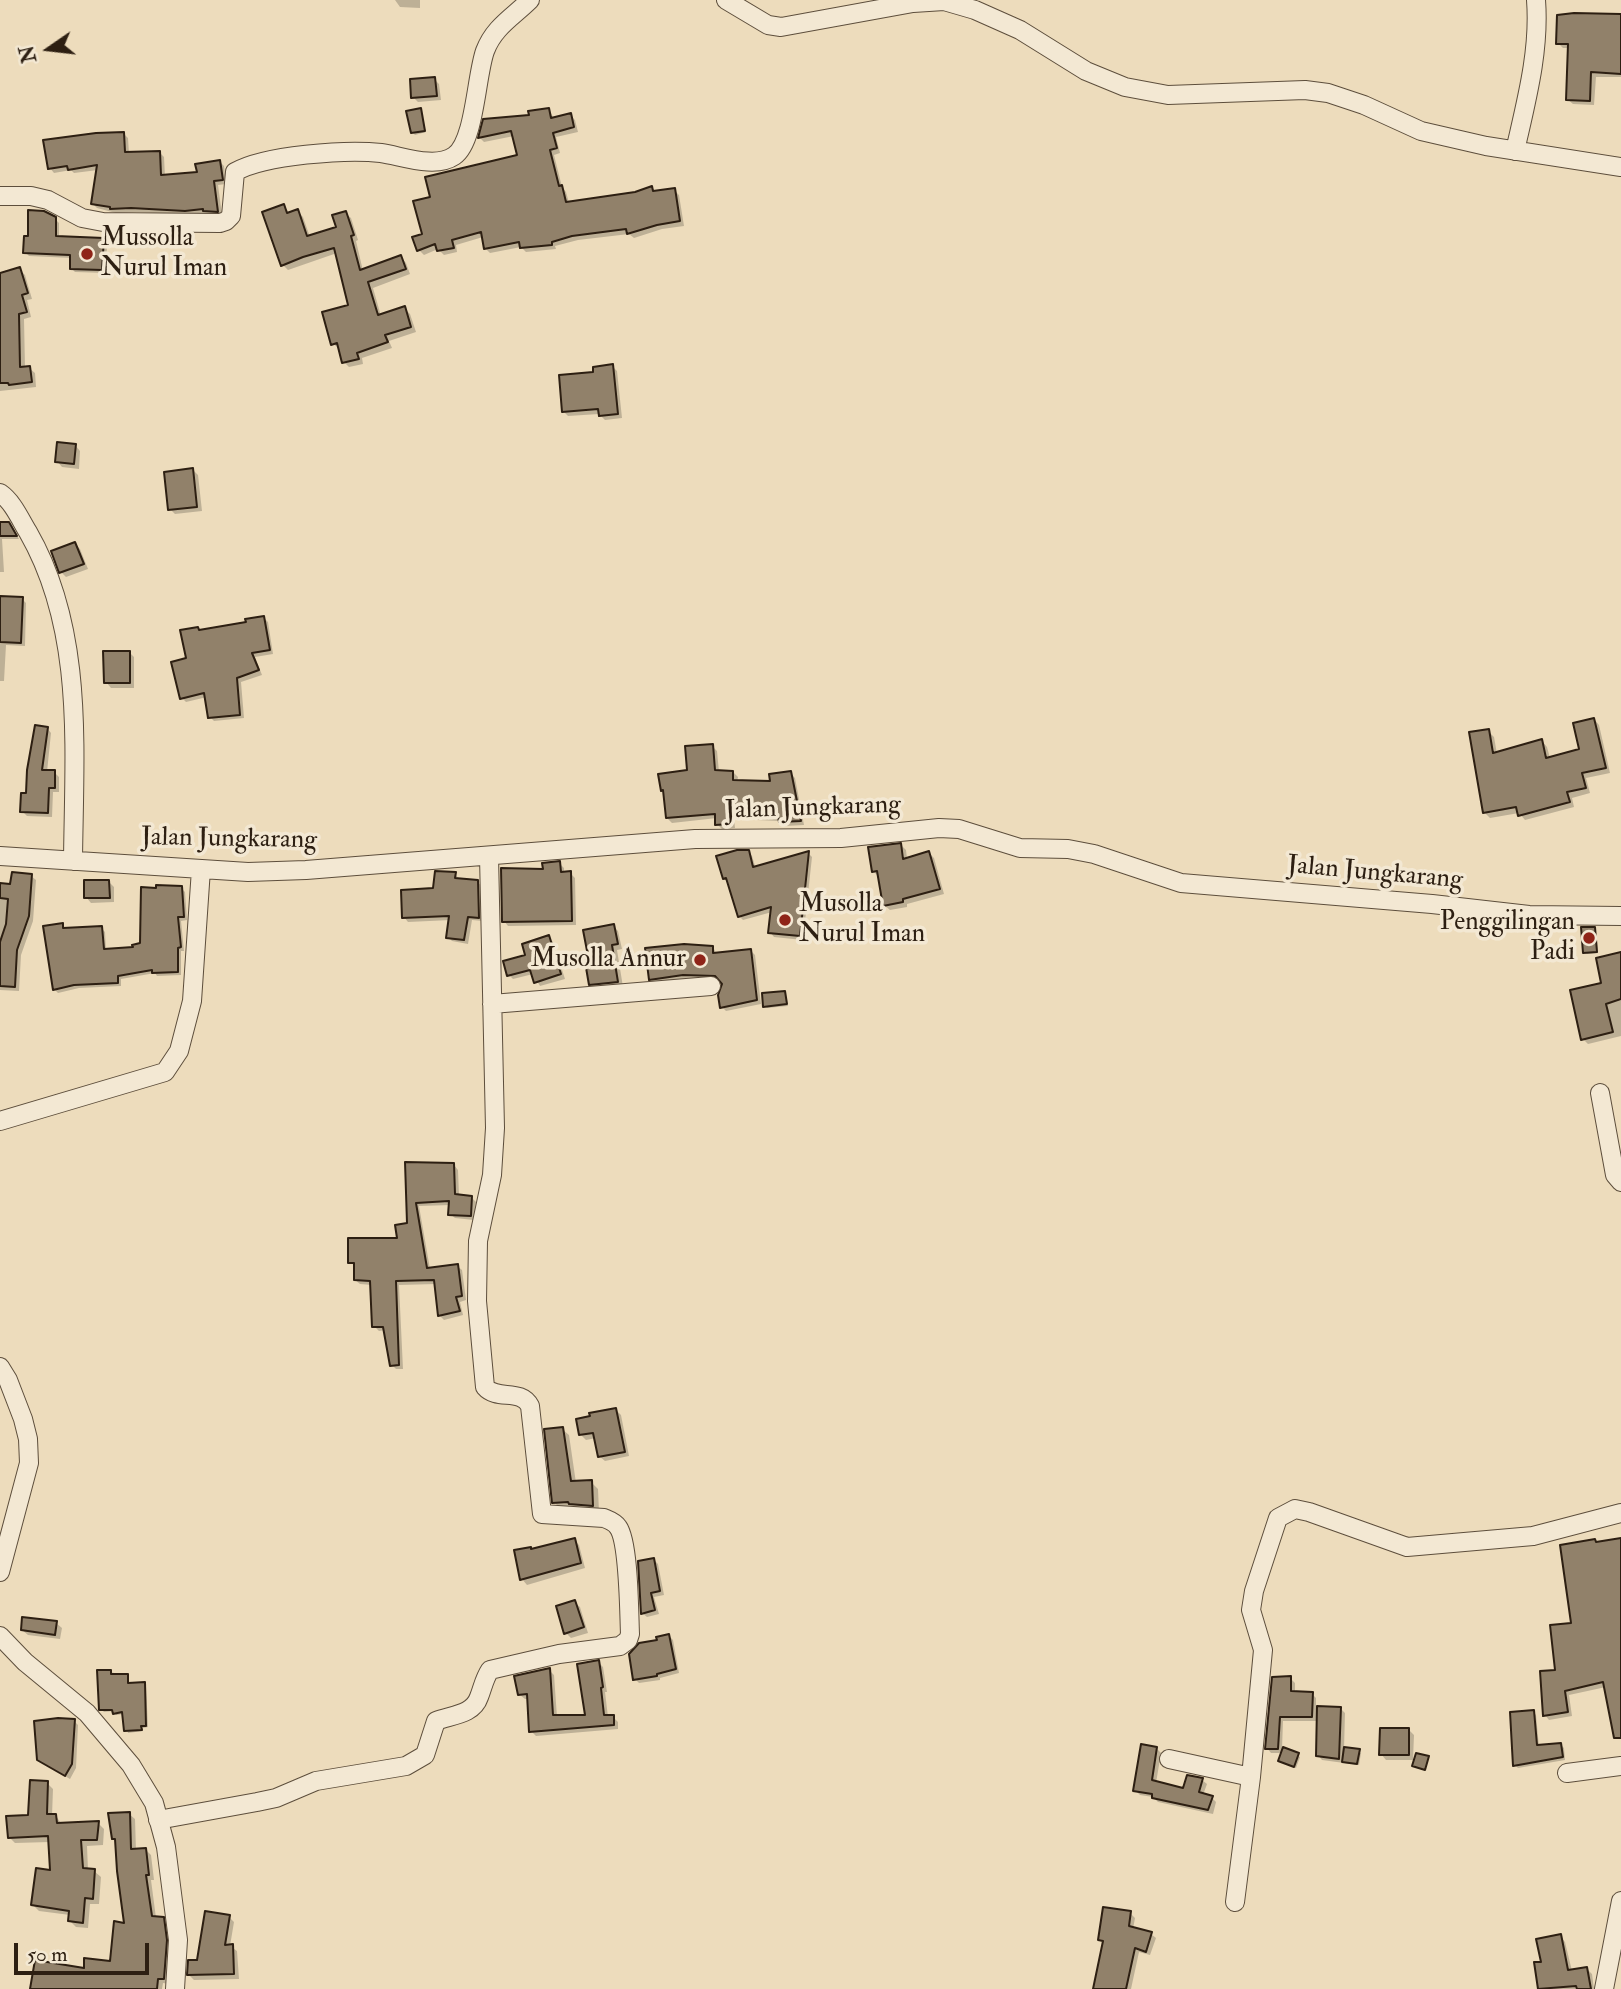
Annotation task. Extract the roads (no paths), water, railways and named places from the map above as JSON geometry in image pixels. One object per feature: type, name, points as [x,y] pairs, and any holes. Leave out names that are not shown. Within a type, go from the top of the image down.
[{"type":"street","points":[[0,196],[32,196],[48,200],[82,218],[103,222],[220,223],[231,216],[235,172],[242,167],[275,159],[351,152],[380,153],[431,162],[453,157],[465,144],[485,52],[496,29],[530,0]]},
{"type":"street","points":[[726,0],[768,25],[781,27],[913,3],[944,1],[975,10],[1020,30],[1086,71],[1125,87],[1168,94],[1305,90],[1328,93],[1364,105],[1421,131],[1515,151],[1621,167]]},
{"type":"street","points":[[1515,151],[1532,70],[1536,0]]},
{"type":"street","points":[[0,494],[11,503],[37,548],[56,596],[68,646],[74,720],[73,860]]},
{"type":"street","name":"Jalan Jungkarang","points":[[0,856],[248,872],[306,870],[695,839],[841,838],[939,828],[959,829],[1020,848],[1068,849],[1094,854],[1181,883],[1529,915],[1621,916]]},
{"type":"street","points":[[158,1820],[276,1798],[316,1781],[406,1766],[425,1755],[436,1721],[467,1712],[474,1707],[490,1670],[559,1654],[620,1646],[631,1634],[624,1546],[620,1528],[604,1518],[542,1514],[530,1406],[527,1400],[521,1397],[492,1393],[485,1387],[477,1301],[478,1241],[492,1175],[495,1128],[489,856]]},
{"type":"street","points":[[0,1121],[165,1072],[180,1051],[192,1001],[201,869]]},
{"type":"street","points":[[492,1004],[712,986]]},
{"type":"street","points":[[1600,1093],[1615,1175],[1621,1182]]},
{"type":"street","points":[[0,1367],[23,1419],[29,1463],[0,1572]]},
{"type":"street","points":[[1235,1902],[1263,1650],[1251,1610],[1254,1591],[1278,1518],[1295,1509],[1309,1512],[1407,1547],[1533,1536],[1621,1513]]},
{"type":"street","points":[[0,1636],[25,1661],[87,1713],[131,1765],[154,1804],[166,1847],[178,1940],[174,1989]]},
{"type":"street","points":[[1169,1759],[1251,1777]]},
{"type":"street","points":[[1567,1773],[1621,1766]]},
{"type":"street","points":[[1604,1989],[1621,1901]]},
{"type":"place","name":"Mussolla Nurul Iman","points":[[87,254]]},
{"type":"place","name":"Musolla Nurul Iman","points":[[785,920]]},
{"type":"place","name":"Penggilingan Padi","points":[[1589,938]]},
{"type":"place","name":"Musolla Annur","points":[[700,960]]}]
